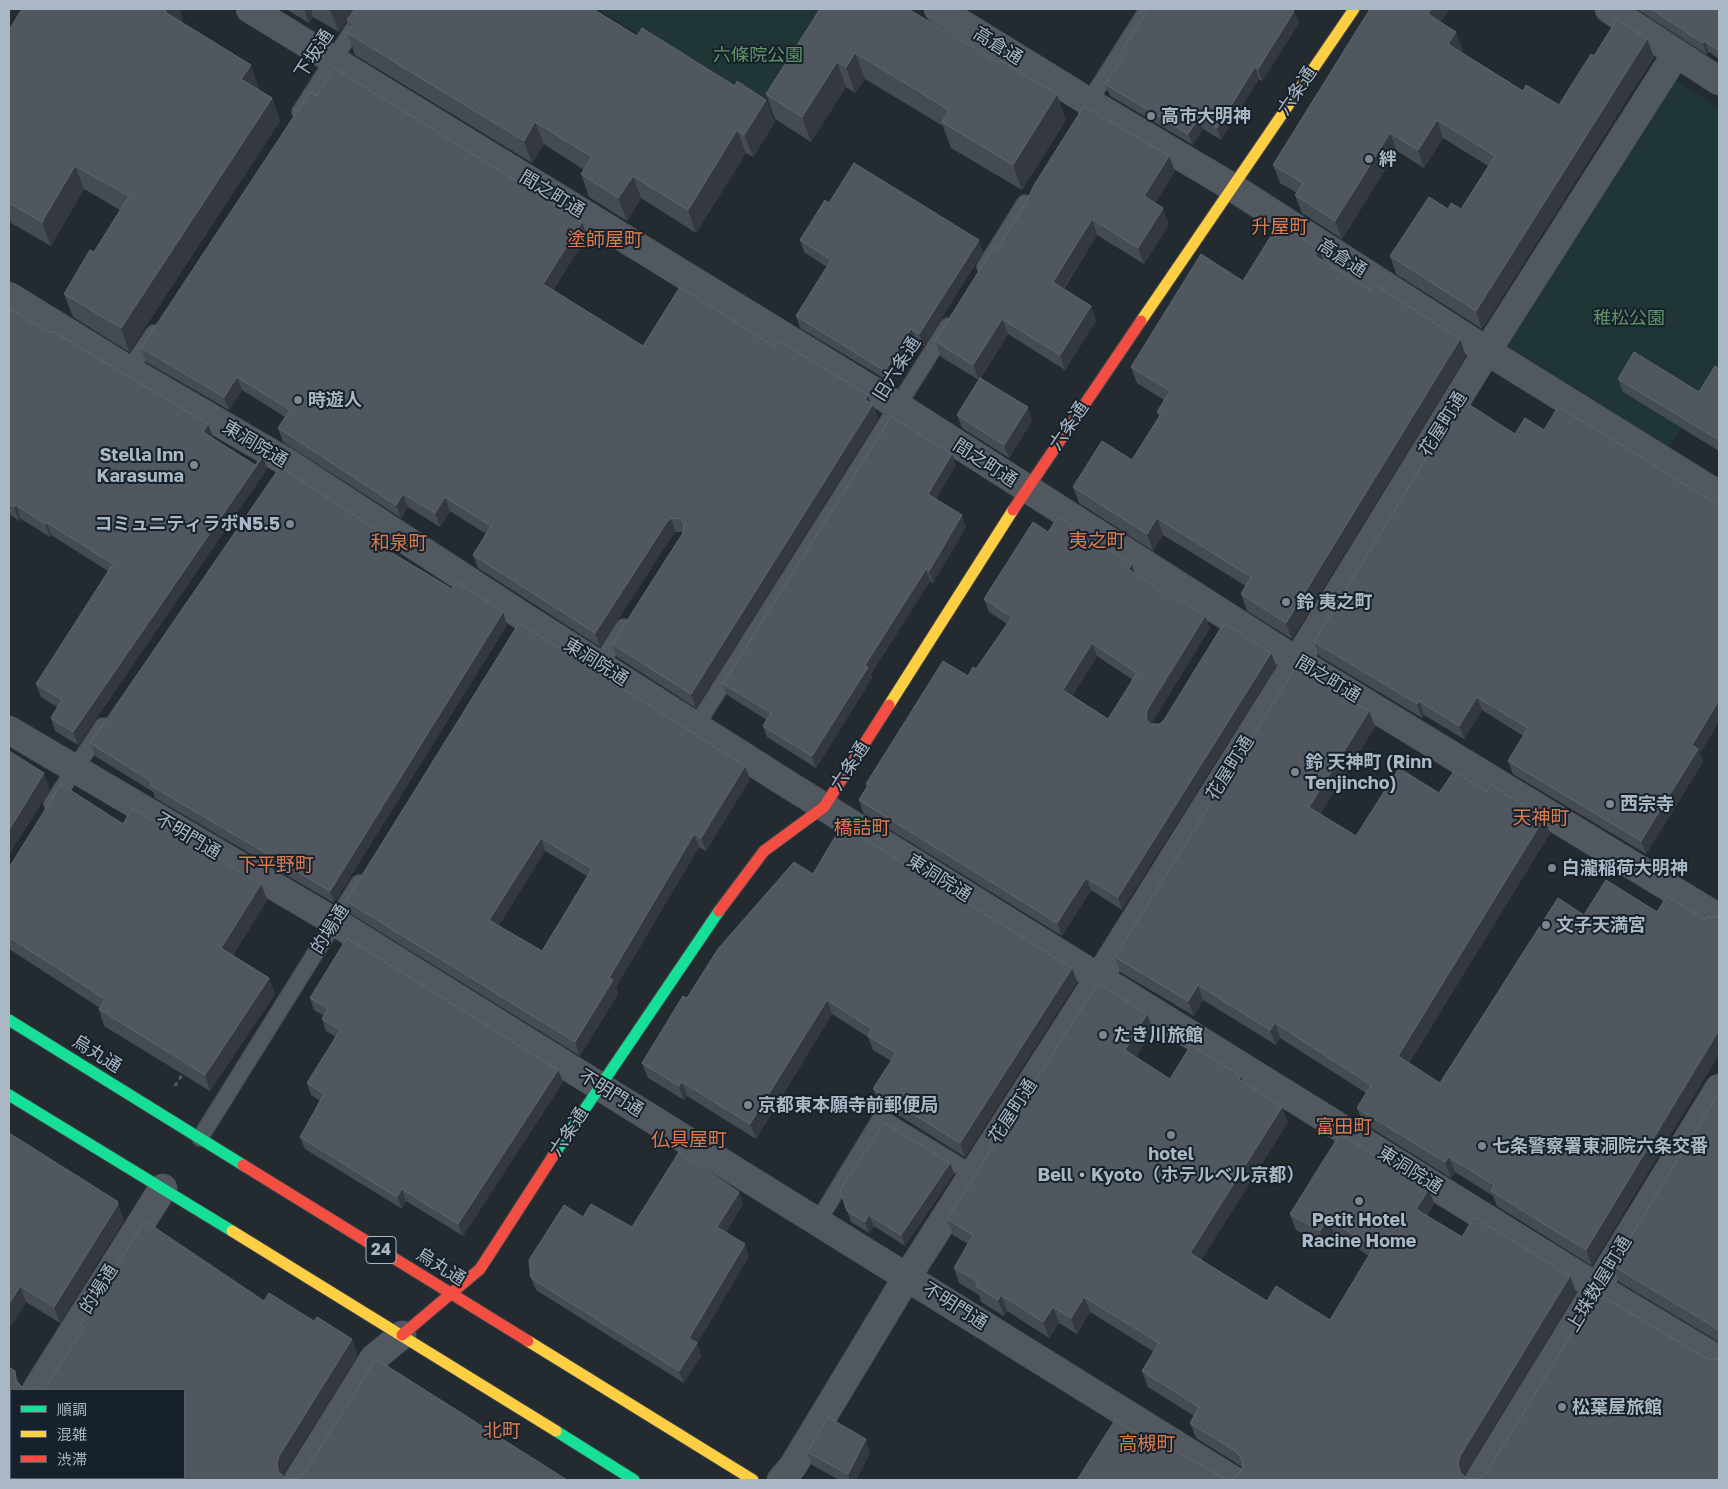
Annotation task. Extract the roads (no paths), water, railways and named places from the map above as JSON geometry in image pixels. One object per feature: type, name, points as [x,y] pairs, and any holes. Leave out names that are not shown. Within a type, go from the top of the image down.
[{"type":"main road","name":"六条通","points":[[402,1335],[480,1269],[599,1085],[718,912],[764,851],[824,807],[1026,490],[1354,9]]},
{"type":"main road","name":"烏丸通","points":[[9,1020],[753,1480]]},
{"type":"main road","points":[[9,1095],[402,1335],[634,1480]]},
{"type":"street","name":"間之町通","points":[[250,9],[898,406],[1026,490],[1224,625],[1297,660],[1719,918]]},
{"type":"street","name":"高倉通","points":[[938,9],[1084,111],[1232,187],[1487,352],[1719,494]]},
{"type":"street","points":[[1609,9],[1719,81]]},
{"type":"street","name":"花屋町通","points":[[781,1480],[793,1466],[907,1277],[1099,977],[1487,352],[1676,54]]},
{"type":"street","name":"東洞院通","points":[[9,296],[129,370],[518,626],[600,665],[824,807],[1719,1360]]},
{"type":"street","name":"不明門通","points":[[9,730],[335,922],[1233,1480]]},
{"type":"street","name":"上珠数屋町通","points":[[1480,1480],[1719,1088]]},
{"type":"street","name":"的場通","points":[[37,1389],[163,1188]]},
{"type":"street","name":"六条通","points":[[298,1480],[374,1358],[402,1335]]},
{"type":"lane","name":"下坂通","points":[[291,126],[366,9]]},
{"type":"lane","points":[[1084,111],[1148,9]]},
{"type":"lane","points":[[977,280],[1036,187]]},
{"type":"lane","name":"旧六条通","points":[[696,726],[956,313]]},
{"type":"lane","points":[[129,370],[162,322]]},
{"type":"lane","points":[[600,665],[632,616]]},
{"type":"lane","points":[[44,817],[113,712]]},
{"type":"lane","name":"的場通","points":[[200,1138],[366,871]]},
{"type":"lane","points":[[818,1221],[881,1118],[973,1174]]},
{"type":"place","name":"高市大明神","points":[[1151,116]]},
{"type":"place","name":"絆","points":[[1369,159]]},
{"type":"place","name":"時遊人","points":[[298,400]]},
{"type":"place","name":"Stella Inn Karasuma","points":[[194,465]]},
{"type":"place","name":"コミュニティラボN5.5","points":[[290,524]]},
{"type":"place","name":"鈴 夷之町","points":[[1286,602]]},
{"type":"place","name":"鈴 天神町 (Rinn Tenjincho)","points":[[1295,772]]},
{"type":"place","name":"西宗寺","points":[[1610,804]]},
{"type":"place","name":"白瀧稲荷大明神","points":[[1552,868]]},
{"type":"place","name":"文子天満宮","points":[[1546,925]]},
{"type":"place","name":"たき川旅館","points":[[1103,1035]]},
{"type":"place","name":"京都東本願寺前郵便局","points":[[748,1105]]},
{"type":"place","name":"hotel Bell・Kyoto（ホテルベル京都）","points":[[1171,1135]]},
{"type":"place","name":"七条警察署東洞院六条交番","points":[[1482,1146]]},
{"type":"place","name":"Petit Hotel Racine Home","points":[[1359,1201]]},
{"type":"place","name":"松葉屋旅館","points":[[1562,1407]]},
{"type":"district","name":"升屋町","points":[[1280,227]]},
{"type":"district","name":"塗師屋町","points":[[605,240]]},
{"type":"district","name":"夷之町","points":[[1097,541]]},
{"type":"district","name":"和泉町","points":[[399,543]]},
{"type":"district","name":"天神町","points":[[1541,818]]},
{"type":"district","name":"橋詰町","points":[[862,828]]},
{"type":"district","name":"下平野町","points":[[276,865]]},
{"type":"district","name":"富田町","points":[[1344,1127]]},
{"type":"district","name":"仏具屋町","points":[[689,1140]]},
{"type":"district","name":"北町","points":[[502,1431]]},
{"type":"district","name":"高槻町","points":[[1147,1444]]},
{"type":"park label","name":"六條院公園","points":[[758,55]]},
{"type":"park label","name":"稚松公園","points":[[1629,318]]}]
